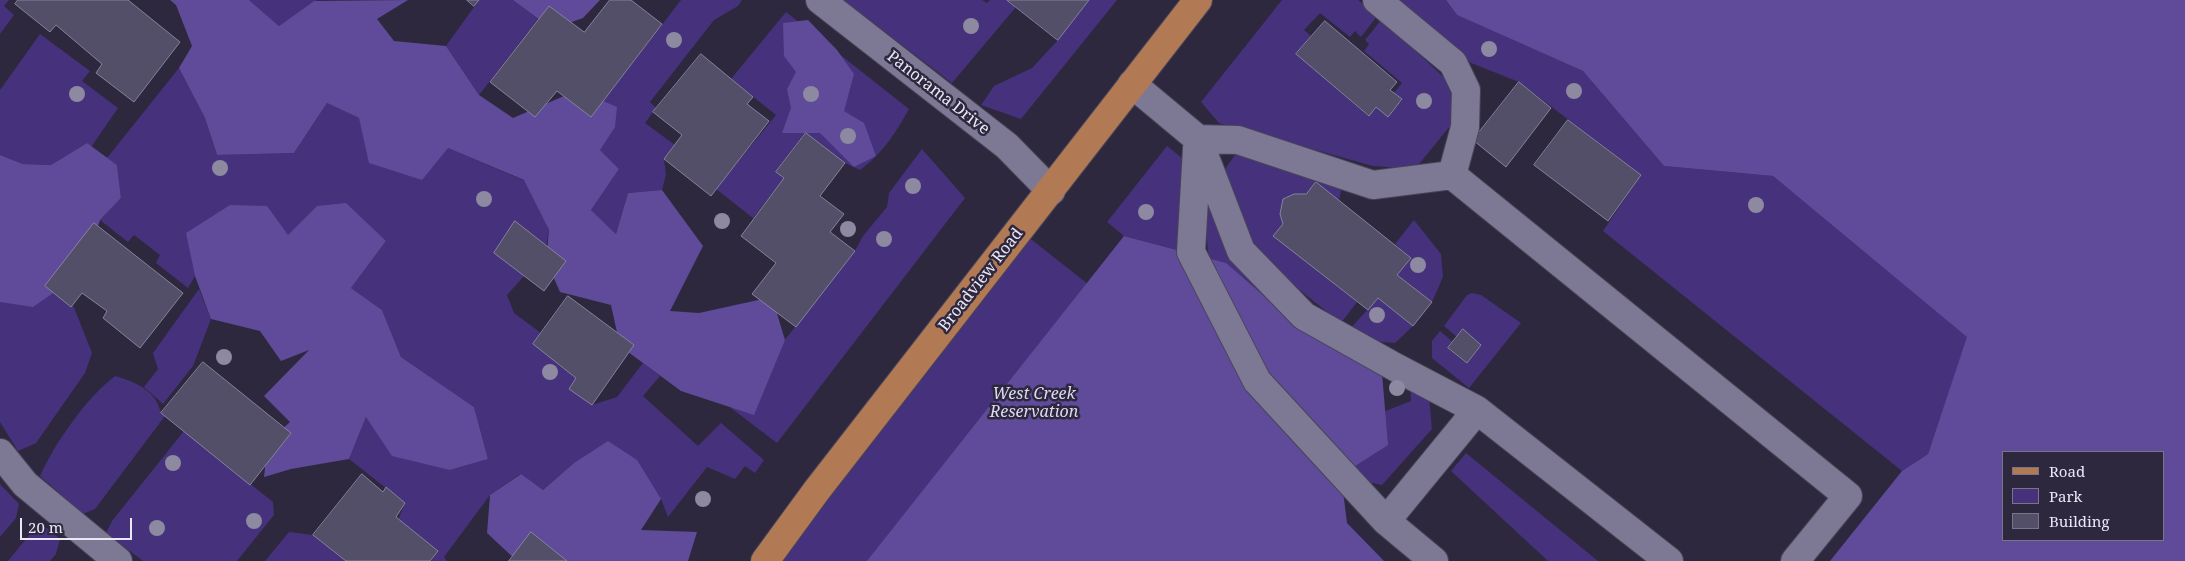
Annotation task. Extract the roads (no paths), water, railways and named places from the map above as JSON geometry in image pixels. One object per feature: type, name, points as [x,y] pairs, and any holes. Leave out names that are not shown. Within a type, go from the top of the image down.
[{"type":"main road","name":"Broadview Road","points":[[765,561],[888,398],[1198,0]]},
{"type":"street","name":"Panorama Drive","points":[[820,0],[1007,146],[1051,191]]},
{"type":"street","points":[[1377,0],[1453,63],[1466,90],[1465,127],[1452,175]]},
{"type":"street","points":[[1132,84],[1198,139],[1241,251],[1304,316],[1394,367],[1477,410],[1668,561]]},
{"type":"street","points":[[1198,139],[1238,140],[1373,185],[1452,175],[1848,496],[1795,561]]},
{"type":"street","points":[[1198,139],[1191,252],[1257,380],[1386,520],[1434,561]]},
{"type":"street","points":[[1386,520],[1477,410]]},
{"type":"street","points":[[0,453],[25,484],[118,561]]},
{"type":"park label","name":"West Creek Reservation","points":[[1034,403]]}]
